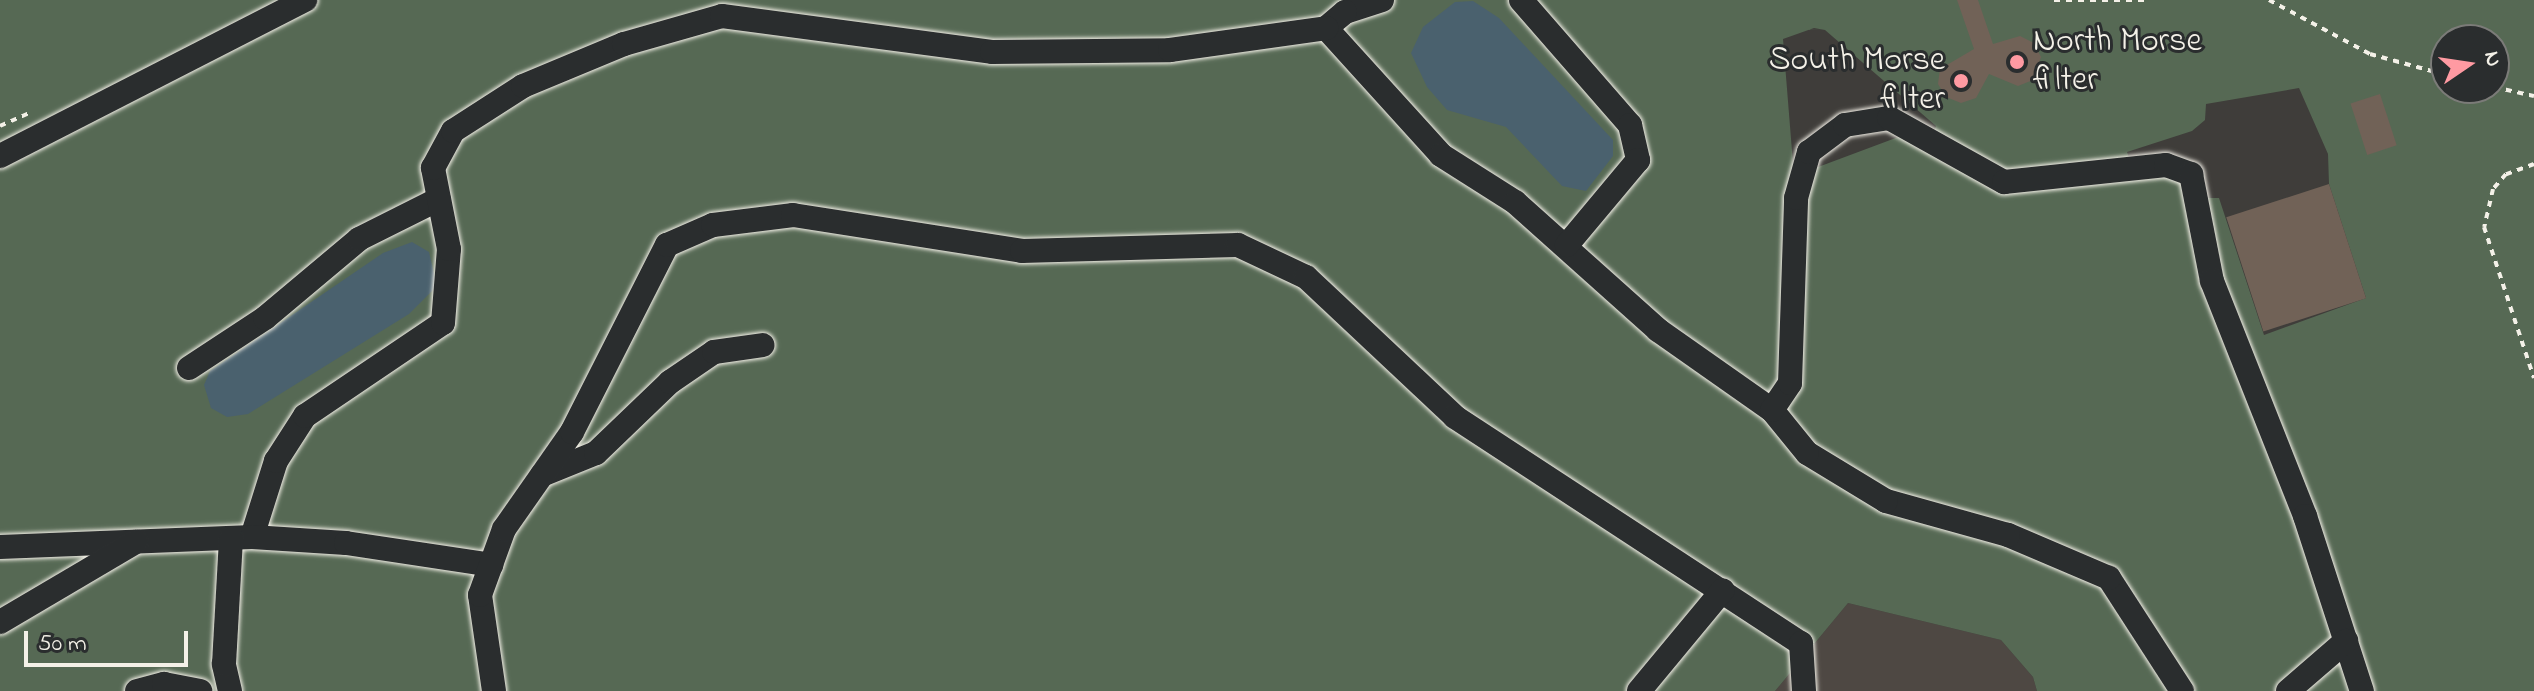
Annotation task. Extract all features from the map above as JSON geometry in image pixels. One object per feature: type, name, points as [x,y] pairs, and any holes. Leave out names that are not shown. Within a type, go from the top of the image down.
[{"type":"street","points":[[0,156],[305,0]]},
{"type":"street","points":[[230,691],[224,664],[242,538],[276,461],[305,416],[443,323],[449,249],[433,168],[453,131],[523,86],[624,44],[722,16],[992,52],[1170,50],[1326,28],[1345,12],[1382,0]]},
{"type":"street","points":[[1521,0],[1630,125],[1638,160],[1567,245]]},
{"type":"street","points":[[1326,28],[1441,155],[1515,202],[1567,245],[1658,330],[1772,410],[1807,453],[1886,501],[2008,535],[2109,578],[2182,691]]},
{"type":"street","points":[[1772,410],[1790,383],[1796,198],[1809,152],[1845,125],[1889,118],[2004,182],[2166,165],[2191,174],[2212,281],[2305,516],[2362,691]]},
{"type":"street","points":[[189,368],[265,318],[359,239],[439,199]]},
{"type":"street","points":[[494,691],[480,595],[504,529],[572,432],[667,245],[713,225],[793,215],[1022,251],[1238,245],[1306,277],[1455,417],[1801,643],[1804,691]]},
{"type":"street","points":[[542,475],[596,453],[670,382],[705,358],[763,345]]},
{"type":"street","points":[[0,547],[242,538],[346,543],[491,565]]},
{"type":"street","points":[[0,622],[136,542]]},
{"type":"street","points":[[1639,691],[1723,590]]},
{"type":"street","points":[[2288,691],[2346,641]]},
{"type":"street","points":[[137,691],[164,684],[200,691]]},
{"type":"path","points":[[2054,0],[2149,0]]},
{"type":"path","points":[[2269,0],[2370,54],[2430,71]]},
{"type":"path","points":[[2510,91],[2534,96]]},
{"type":"path","points":[[2534,164],[2506,174],[2493,189],[2484,227],[2534,378]]},
{"type":"shaded area","points":[[1848,603],[2001,640],[2033,677],[2037,691],[1775,691]]},
{"type":"green space","points":[[0,0],[2534,0],[2534,691],[2037,691],[2033,677],[2001,640],[1848,603],[1775,691],[0,691]],"holes":[[[1814,28],[1825,30],[1936,126],[1928,146],[1901,136],[1794,176],[1783,39]],[[2299,88],[2328,154],[2329,184],[2366,298],[2264,335],[2219,198],[2185,198],[2180,177],[2134,173],[2127,152],[2192,131],[2205,120],[2206,104]]]},
{"type":"water","points":[[1473,1],[1499,18],[1613,140],[1613,156],[1586,191],[1562,186],[1506,127],[1447,110],[1427,87],[1411,53],[1423,27],[1455,2]]},
{"type":"water","points":[[412,242],[429,252],[437,286],[409,314],[248,414],[227,417],[211,408],[204,385],[210,371],[383,253]]},
{"type":"building","points":[[1957,0],[1978,0],[1993,44],[2020,36],[2034,43],[2041,57],[2033,80],[2018,86],[1989,74],[1976,98],[1961,103],[1946,97],[1938,84],[1940,69],[1974,49]]},
{"type":"building","points":[[2380,94],[2397,145],[2367,155],[2351,104]]},
{"type":"building","points":[[2329,184],[2366,298],[2263,332],[2226,217]]},
{"type":"place","name":"North Morse filter","points":[[2017,62]]},
{"type":"place","name":"South Morse filter","points":[[1961,81]]}]
